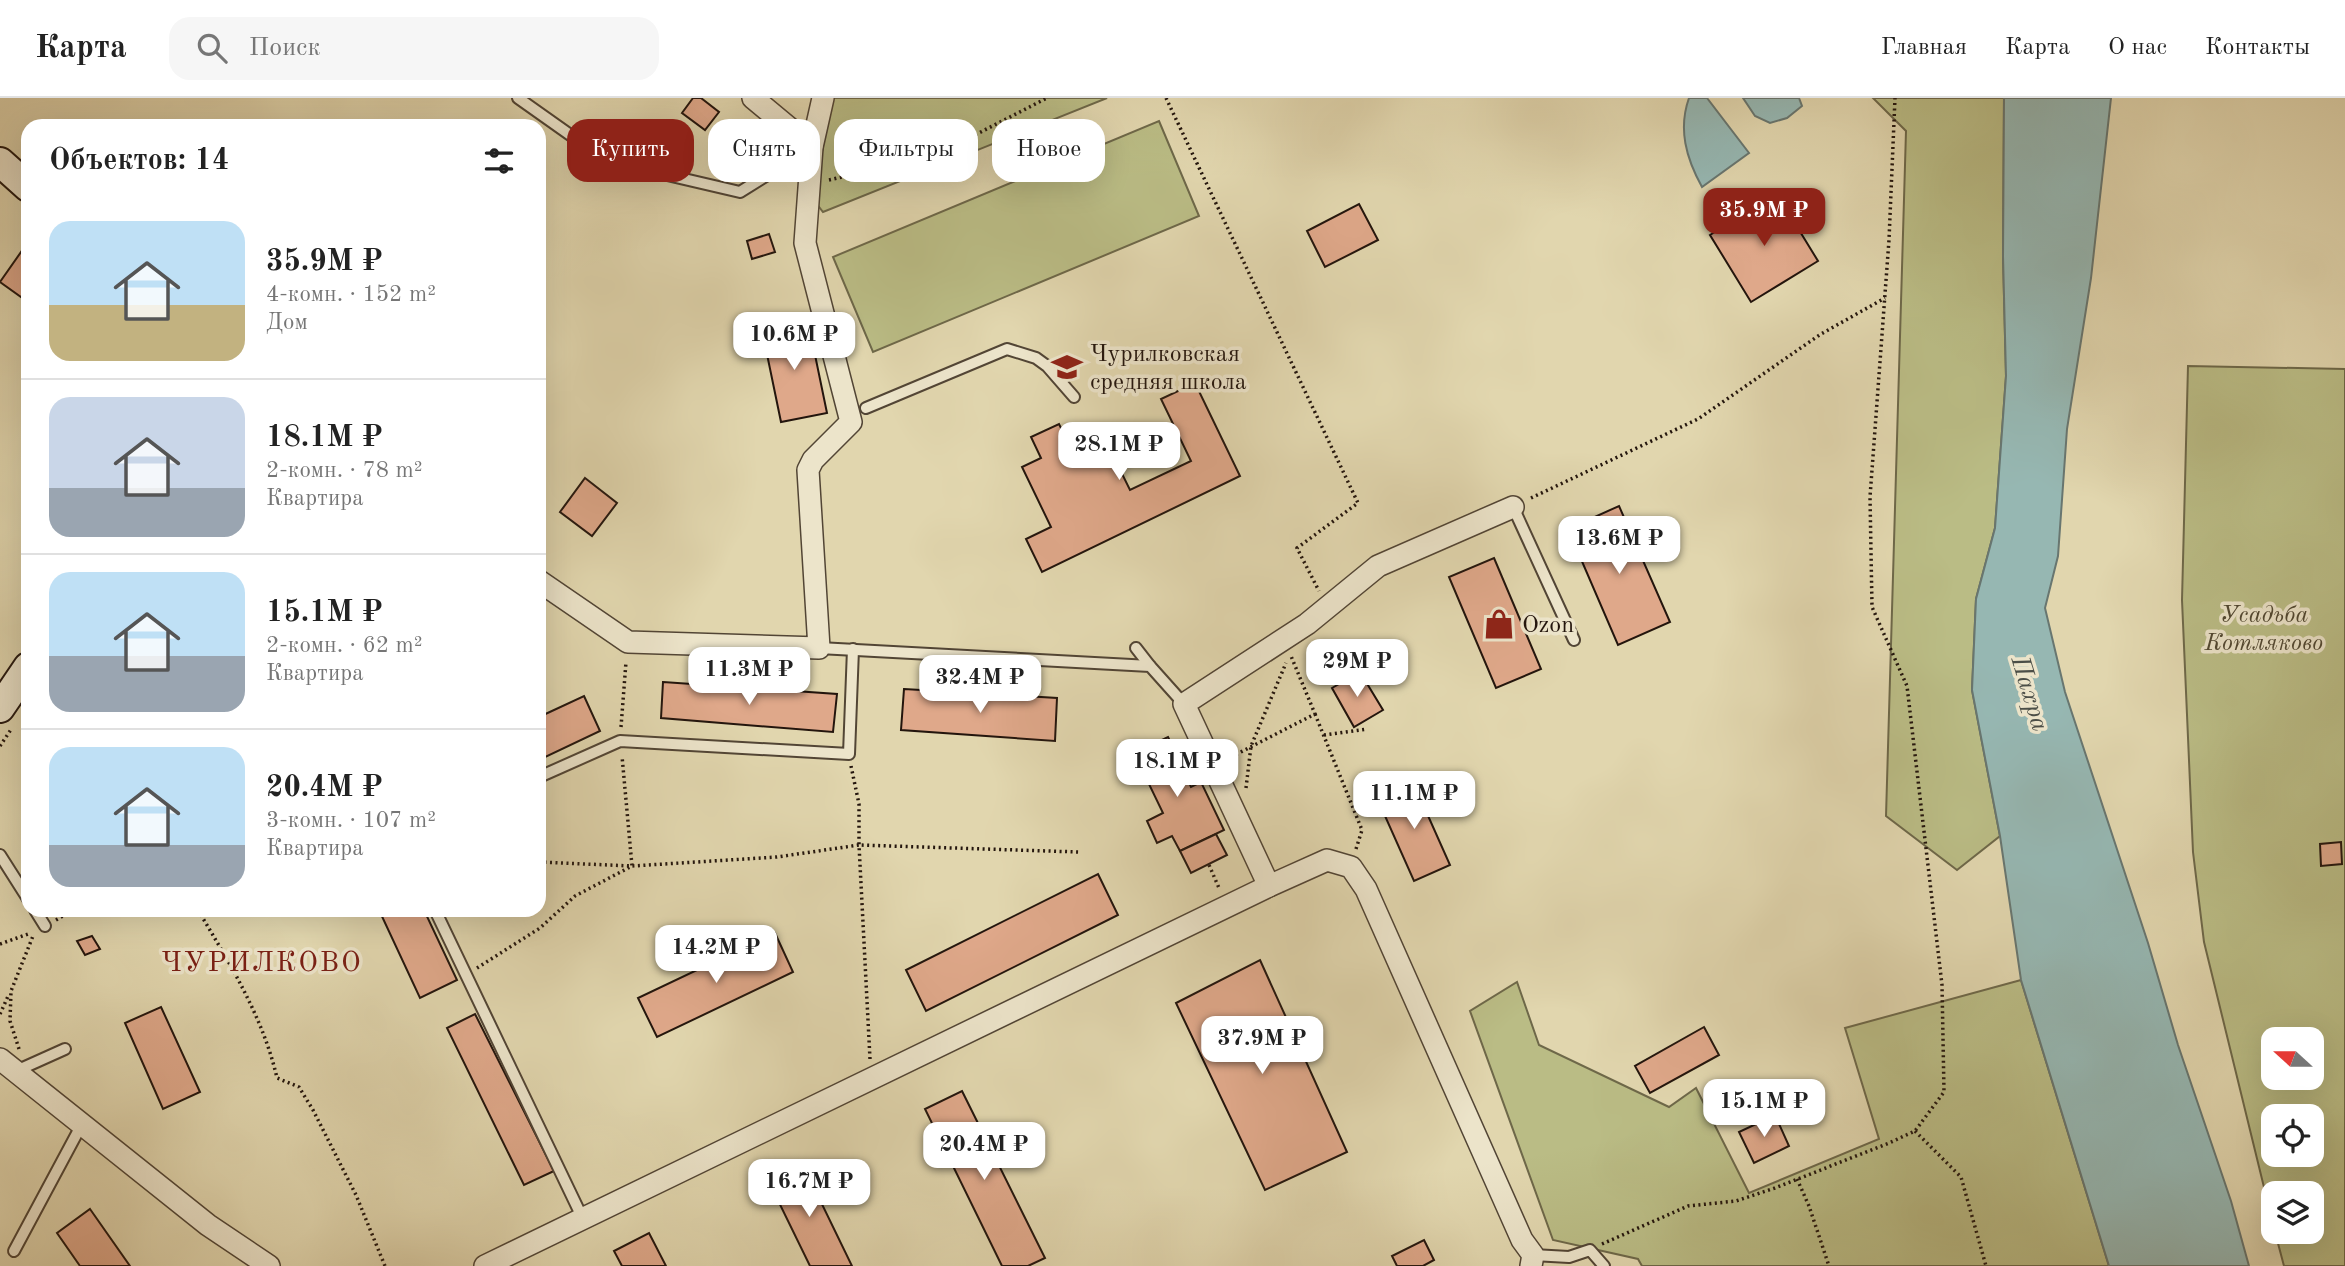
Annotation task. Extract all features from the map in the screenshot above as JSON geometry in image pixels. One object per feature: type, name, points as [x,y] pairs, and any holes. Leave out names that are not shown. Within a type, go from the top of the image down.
[{"type":"street","points":[[752,98],[777,119]]},
{"type":"street","points":[[818,119],[823,98]]},
{"type":"street","points":[[0,162],[21,181]]},
{"type":"street","points":[[546,586],[628,642],[819,648],[808,470],[813,460],[851,422],[805,243],[809,182]]},
{"type":"street","points":[[1269,886],[1184,704],[1307,624],[1377,566],[1513,507]]},
{"type":"street","points":[[4,693],[21,675]]},
{"type":"street","points":[[485,1266],[1327,860],[1351,867],[1366,889],[1532,1261]]},
{"type":"street","points":[[13,1066],[208,1224],[269,1266]]},
{"type":"lane","points":[[518,98],[607,161],[740,192],[756,182]]},
{"type":"lane","points":[[866,408],[1007,349],[1035,358],[1047,366],[1074,397]]},
{"type":"lane","points":[[1513,507],[1574,640]]},
{"type":"lane","points":[[819,648],[1150,666]]},
{"type":"lane","points":[[1136,648],[1184,704]]},
{"type":"lane","points":[[546,774],[620,741],[849,754],[853,649]]},
{"type":"lane","points":[[0,855],[21,888]]},
{"type":"lane","points":[[39,917],[45,926]]},
{"type":"lane","points":[[438,917],[583,1219]]},
{"type":"lane","points":[[13,1066],[65,1049]]},
{"type":"lane","points":[[15,1251],[82,1124]]},
{"type":"lane","points":[[1532,1261],[1569,1257],[1590,1250],[1604,1266]]},
{"type":"path","points":[[821,182],[934,156],[1047,98]]},
{"type":"path","points":[[1166,98],[1358,503],[1297,548],[1327,607]]},
{"type":"path","points":[[1590,1250],[1688,1206],[1736,1200],[1797,1179],[1915,1131],[1944,1092],[1942,985],[1907,686],[1872,607],[1870,497],[1885,298],[1895,98]]},
{"type":"path","points":[[1513,507],[1698,419],[1821,334],[1885,298]]},
{"type":"path","points":[[628,642],[620,741],[632,866]]},
{"type":"path","points":[[1241,824],[1251,746],[1290,653],[1362,830],[1351,867]]},
{"type":"path","points":[[1215,768],[1251,746],[1315,714]]},
{"type":"path","points":[[1324,735],[1367,729]]},
{"type":"path","points":[[849,754],[859,804],[872,1079]]},
{"type":"path","points":[[546,862],[632,866],[777,857],[859,845],[1079,852]]},
{"type":"path","points":[[1209,864],[1227,906]]},
{"type":"path","points":[[467,975],[540,928],[575,896],[632,866]]},
{"type":"path","points":[[45,926],[61,917]]},
{"type":"path","points":[[202,917],[256,1012],[270,1048],[277,1078],[299,1087],[338,1156],[384,1266]]},
{"type":"path","points":[[0,944],[35,932],[0,1014]]},
{"type":"path","points":[[11,991],[13,1066]]},
{"type":"path","points":[[1915,1131],[1962,1177],[1986,1266]]},
{"type":"path","points":[[1797,1179],[1829,1266]]},
{"type":"green space","points":[[817,98],[1107,98],[1055,119],[992,119],[992,144],[978,150],[978,119],[834,119],[834,182],[898,182],[823,212],[800,182],[820,182],[820,119],[811,119]]},
{"type":"green space","points":[[1873,98],[2004,98],[2003,256],[2006,376],[1995,528],[1976,599],[1972,690],[2000,836],[1957,870],[1886,816],[1906,131]]},
{"type":"green space","points":[[1159,121],[1199,216],[873,352],[833,257],[1013,182],[1105,182],[1105,144]]},
{"type":"green space","name":"Усадьба Котляково","points":[[2188,366],[2345,369],[2345,1266],[2284,1266],[2278,1244],[2324,1244],[2324,1181],[2262,1181],[2204,942],[2193,852],[2182,600]]},
{"type":"green space","points":[[2021,980],[2109,1266],[1642,1266],[1638,1259],[1553,1240],[1470,1011],[1517,982],[1539,1045],[1669,1107],[1696,1088],[1749,1193],[1879,1139],[1845,1028]]},
{"type":"water","points":[[1689,98],[1707,98],[1749,153],[1702,187],[1685,143],[1684,121]]},
{"type":"water","points":[[1743,98],[1799,98],[1802,106],[1787,118],[1770,123],[1755,116]]},
{"type":"water","name":"Пахра","points":[[2004,98],[2111,98],[2091,278],[2067,429],[2058,556],[2045,608],[2065,692],[2231,1201],[2249,1266],[2109,1266],[2021,980],[2000,836],[1972,690],[1976,599],[1995,528],[2006,376],[2003,256]]},
{"type":"building","points":[[693,98],[701,98],[719,112],[714,119],[708,119],[705,130],[694,119],[682,113]]},
{"type":"building","points":[[1777,194],[1818,261],[1751,302],[1710,235]]},
{"type":"building","points":[[1359,204],[1378,240],[1325,267],[1307,231]]},
{"type":"building","points":[[769,234],[775,252],[752,259],[747,241]]},
{"type":"building","points":[[21,252],[21,297],[0,282]]},
{"type":"building","points":[[808,321],[827,413],[781,422],[762,330]]},
{"type":"building","points":[[1195,383],[1240,476],[1042,572],[1026,539],[1051,527],[1022,467],[1041,458],[1031,437],[1059,424],[1069,444],[1100,429],[1130,490],[1191,461],[1161,399]]},
{"type":"building","points":[[585,478],[617,503],[592,536],[560,512]]},
{"type":"building","points":[[1619,506],[1670,622],[1618,645],[1568,529]]},
{"type":"building","points":[[1494,558],[1541,669],[1496,688],[1449,577]]},
{"type":"building","points":[[1360,672],[1383,710],[1354,727],[1332,688]]},
{"type":"building","points":[[663,682],[837,694],[833,732],[661,718]]},
{"type":"building","points":[[904,689],[1057,698],[1055,741],[901,730]]},
{"type":"building","points":[[584,696],[600,731],[546,757],[546,714]]},
{"type":"building","points":[[1168,737],[1191,787],[1201,782],[1224,830],[1180,851],[1172,836],[1157,843],[1147,821],[1163,813],[1134,753]]},
{"type":"building","points":[[1413,782],[1450,865],[1414,881],[1377,798]]},
{"type":"building","points":[[1216,834],[1227,855],[1191,873],[1180,851]]},
{"type":"building","points":[[2341,842],[2342,864],[2321,866],[2320,844]]},
{"type":"building","points":[[1098,874],[1118,915],[926,1011],[906,970]]},
{"type":"building","points":[[382,917],[427,917],[457,980],[420,998]]},
{"type":"building","points":[[775,933],[793,972],[657,1037],[638,998]]},
{"type":"building","points":[[92,936],[100,949],[85,955],[77,941]]},
{"type":"building","points":[[1260,960],[1347,1152],[1265,1190],[1176,1003]]},
{"type":"building","points":[[161,1007],[200,1092],[163,1109],[125,1023]]},
{"type":"building","points":[[475,1014],[554,1171],[524,1185],[447,1028]]},
{"type":"building","points":[[1704,1027],[1719,1055],[1650,1093],[1635,1066]]},
{"type":"building","points":[[962,1091],[1045,1258],[1028,1266],[1002,1266],[925,1109]]},
{"type":"building","points":[[1775,1115],[1789,1146],[1754,1163],[1739,1132]]},
{"type":"building","points":[[802,1163],[852,1266],[810,1266],[768,1180]]},
{"type":"building","points":[[90,1209],[130,1266],[80,1266],[57,1233]]},
{"type":"building","points":[[649,1233],[666,1266],[622,1266],[614,1251]]},
{"type":"building","points":[[1424,1240],[1434,1260],[1423,1266],[1397,1266],[1392,1256]]},
{"type":"place","name":"Чурилковская средняя школа","points":[[1067,367]]},
{"type":"place","name":"Ozon","points":[[1499,624]]},
{"type":"district","name":"ЧУРИЛКОВО","points":[[262,961]]}]
